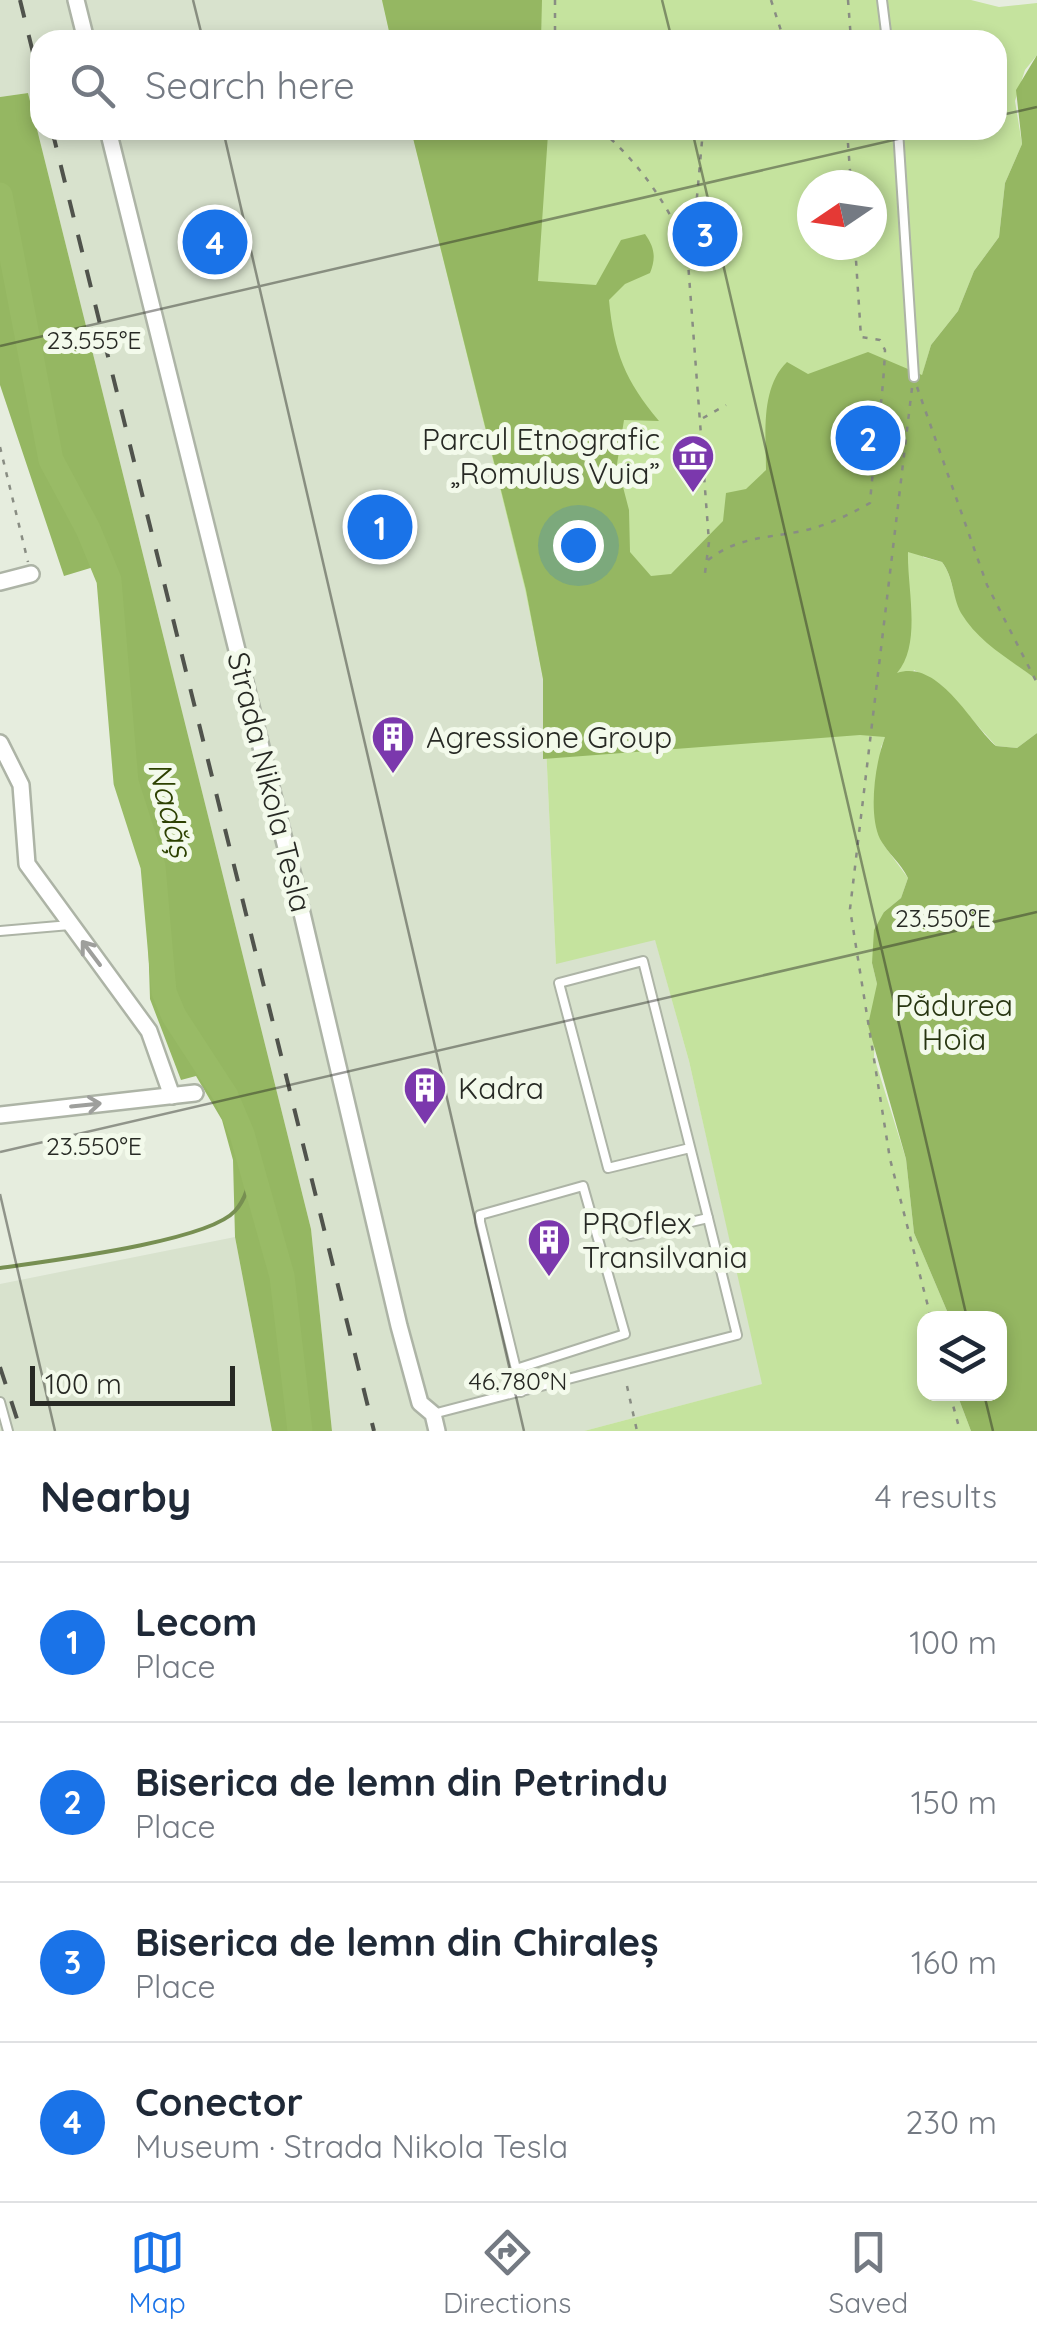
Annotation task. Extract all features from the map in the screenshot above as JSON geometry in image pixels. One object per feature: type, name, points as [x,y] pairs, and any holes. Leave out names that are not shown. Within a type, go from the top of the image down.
[{"type":"street","points":[[76,0],[84,30]]},
{"type":"street","name":"Strada Nikola Tesla","points":[[110,140],[298,892],[394,1309],[420,1402],[434,1423]]},
{"type":"street","points":[[0,582],[31,574]]},
{"type":"street","points":[[0,742],[21,784],[27,864],[149,1031],[172,1096]]},
{"type":"street","points":[[0,1115],[195,1093]]},
{"type":"lane","points":[[882,0],[886,30]]},
{"type":"lane","points":[[899,140],[914,376]]},
{"type":"lane","points":[[0,931],[70,925]]},
{"type":"lane","points":[[434,1423],[521,1392],[737,1335],[708,1218],[643,962],[560,983],[608,1168],[690,1148]]},
{"type":"lane","points":[[516,1369],[624,1334],[584,1186],[480,1215],[521,1392]]},
{"type":"lane","points":[[631,1236],[708,1218]]},
{"type":"lane","points":[[0,1402],[8,1431]]},
{"type":"path","points":[[555,0],[556,30]]},
{"type":"path","points":[[770,0],[780,30]]},
{"type":"path","points":[[848,0],[850,30]]},
{"type":"path","points":[[611,140],[644,174],[674,220],[691,265]]},
{"type":"path","points":[[703,140],[691,265],[704,417],[706,573]]},
{"type":"path","points":[[848,140],[849,170]]},
{"type":"path","points":[[707,560],[724,547],[770,532],[794,533],[837,522],[870,503],[876,432],[883,422],[886,350],[880,340],[861,337],[856,260]]},
{"type":"path","points":[[914,376],[987,585],[1037,684]]},
{"type":"path","points":[[914,376],[850,909],[888,1145],[929,1311]]},
{"type":"path","points":[[704,417],[726,405]]},
{"type":"path","points":[[0,446],[31,574]]},
{"type":"path","points":[[627,1386],[637,1431]]},
{"type":"path","points":[[952,1401],[960,1431]]},
{"type":"shaded area","points":[[0,0],[382,0],[389,30],[30,30],[30,101],[28,93],[0,97]]},
{"type":"shaded area","points":[[40,140],[413,140],[525,590],[543,679],[556,963],[655,939],[689,1061],[763,1384],[584,1431],[332,1431],[311,1229]]},
{"type":"shaded area","points":[[235,1237],[272,1431],[0,1431],[0,1284]]},
{"type":"green space","points":[[382,0],[971,0],[999,7],[1037,3],[1037,55],[1025,70],[1015,101],[1022,144],[1005,183],[999,237],[974,271],[958,311],[931,345],[922,376],[923,557],[942,562],[957,600],[972,624],[1037,680],[1037,733],[1017,748],[996,746],[941,685],[914,670],[881,747],[877,792],[883,844],[908,878],[901,898],[884,912],[872,963],[877,984],[874,1057],[906,1159],[914,1233],[947,1311],[917,1311],[917,1401],[960,1401],[971,1431],[584,1431],[762,1384],[689,1061],[655,940],[556,964],[543,679],[525,590],[413,140],[1007,140],[1007,30],[389,30]]},
{"type":"green space","points":[[382,0],[542,0],[541,30],[389,30]]},
{"type":"green space","name":"Pădurea Hoia","points":[[1037,55],[1037,680],[968,624],[942,562],[908,552],[911,631],[905,661],[897,673],[912,671],[940,684],[996,746],[1017,748],[1037,733],[1037,1431],[971,1431],[960,1401],[1007,1401],[1007,1311],[947,1311],[914,1233],[906,1159],[868,1025],[877,984],[872,963],[874,930],[884,912],[901,898],[908,878],[876,829],[876,774],[885,737],[860,735],[543,759],[543,679],[526,590],[414,140],[548,140],[538,281],[596,285],[621,240],[645,234],[648,239],[654,253],[650,273],[625,284],[609,300],[623,365],[659,421],[624,420],[617,464],[629,510],[630,552],[651,576],[671,574],[723,521],[726,493],[746,489],[766,470],[768,398],[787,362],[808,374],[868,352],[922,375],[931,345],[958,311],[974,271],[999,237],[1005,183],[1022,144],[1016,90]]},
{"type":"green space","points":[[28,93],[30,140],[40,140],[311,1229],[332,1431],[272,1431],[235,1237],[233,1160],[222,1120],[196,1076],[181,1080],[150,999],[146,874],[115,754],[108,618],[97,566],[64,576],[0,385],[0,97]]},
{"type":"waterway","name":"Nadăș","points":[[0,195],[51,460],[88,529],[109,580],[126,782],[153,866],[164,992],[174,1016],[226,1096],[242,1134],[282,1276],[300,1431]]},
{"type":"waterway","points":[[0,1268],[161,1241],[219,1222],[242,1201],[252,1168]]},
{"type":"railway","points":[[20,0],[30,40]]},
{"type":"railway","points":[[54,140],[374,1431]]},
{"type":"railway","points":[[0,1367],[21,1431]]},
{"type":"place","name":"Biserica de lemn din Chiraleș","points":[[705,234]]},
{"type":"place","name":"Conector","points":[[215,242]]},
{"type":"place","name":"Biserica de lemn din Petrindu","points":[[868,438]]},
{"type":"place","name":"Parcul Etnografic „Romulus Vuia”","points":[[693,494]]},
{"type":"place","name":"Lecom","points":[[380,527]]},
{"type":"place","name":"Agressione Group","points":[[393,775]]},
{"type":"place","name":"Kadra","points":[[425,1126]]},
{"type":"place","name":"PROflex Transilvania","points":[[549,1278]]}]
